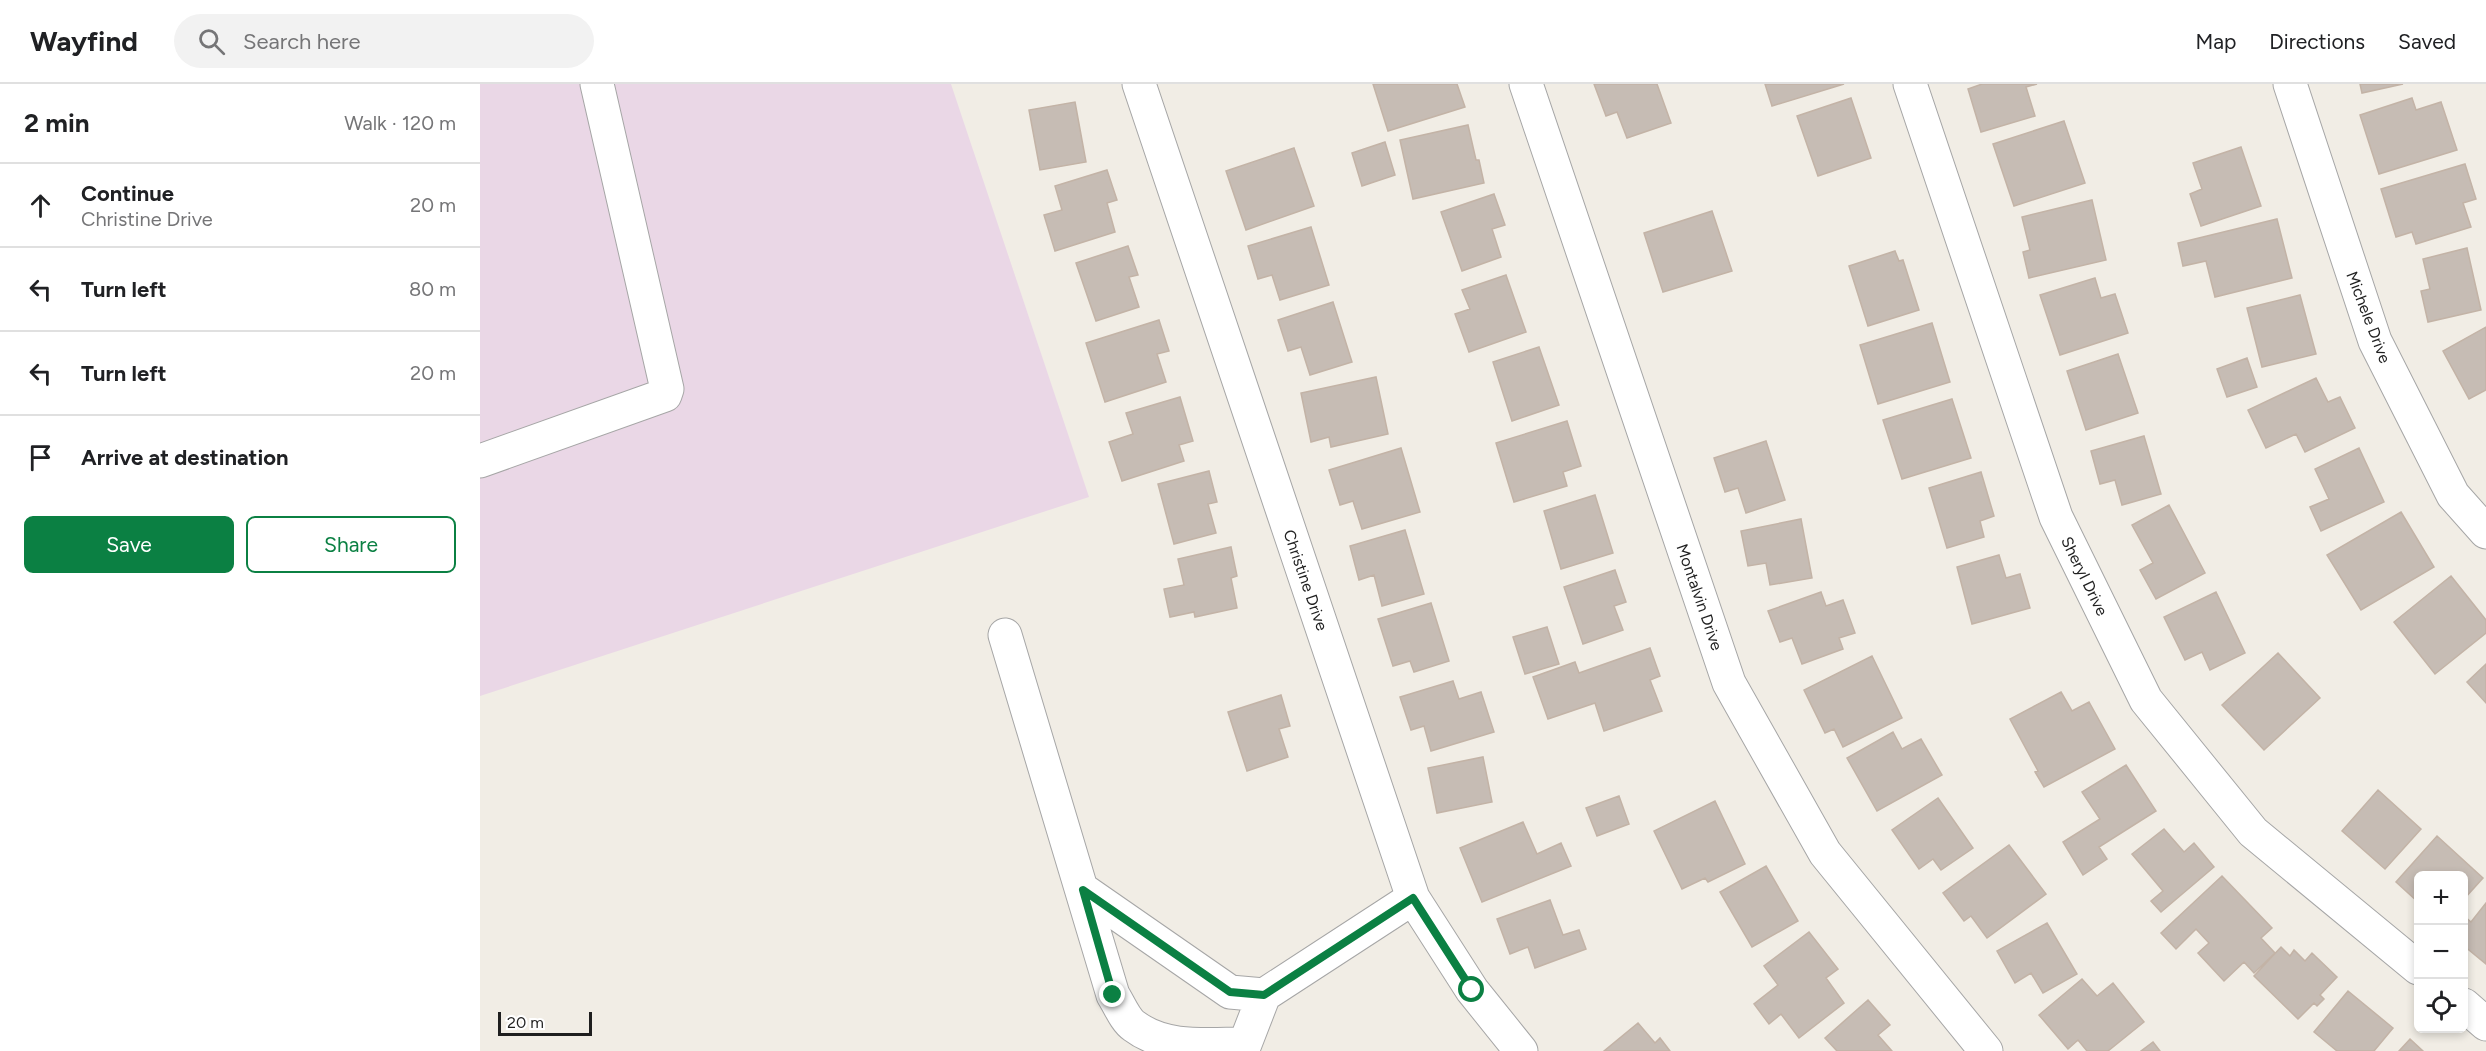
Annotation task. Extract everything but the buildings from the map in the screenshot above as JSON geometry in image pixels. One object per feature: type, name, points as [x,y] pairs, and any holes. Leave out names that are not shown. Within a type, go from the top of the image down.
[{"type":"street","points":[[480,461],[665,395],[668,389],[597,84]]},
{"type":"street","name":"Christine Drive","points":[[1139,84],[1413,898],[1472,990],[1521,1051]]},
{"type":"street","name":"Montalvin Drive","points":[[1526,84],[1729,683],[1825,853],[1986,1051]]},
{"type":"street","name":"Sheryl Drive","points":[[1910,84],[2056,517],[2146,700],[2253,832],[2414,965]]},
{"type":"street","name":"Michele Drive","points":[[2290,84],[2375,341],[2453,495],[2486,532]]},
{"type":"street","points":[[1005,635],[1113,995],[1132,1025],[1155,1038],[1182,1044],[1246,1047],[1264,995],[1413,898]]},
{"type":"street","points":[[1083,890],[1230,992],[1264,995]]},
{"type":"street","points":[[2468,1009],[2486,1024]]},
{"type":"shaded area","points":[[480,84],[951,84],[1089,497],[480,696]]},
{"type":"route","points":[[1113,995],[1083,890],[1230,992],[1264,995],[1413,898],[1472,990]]}]
